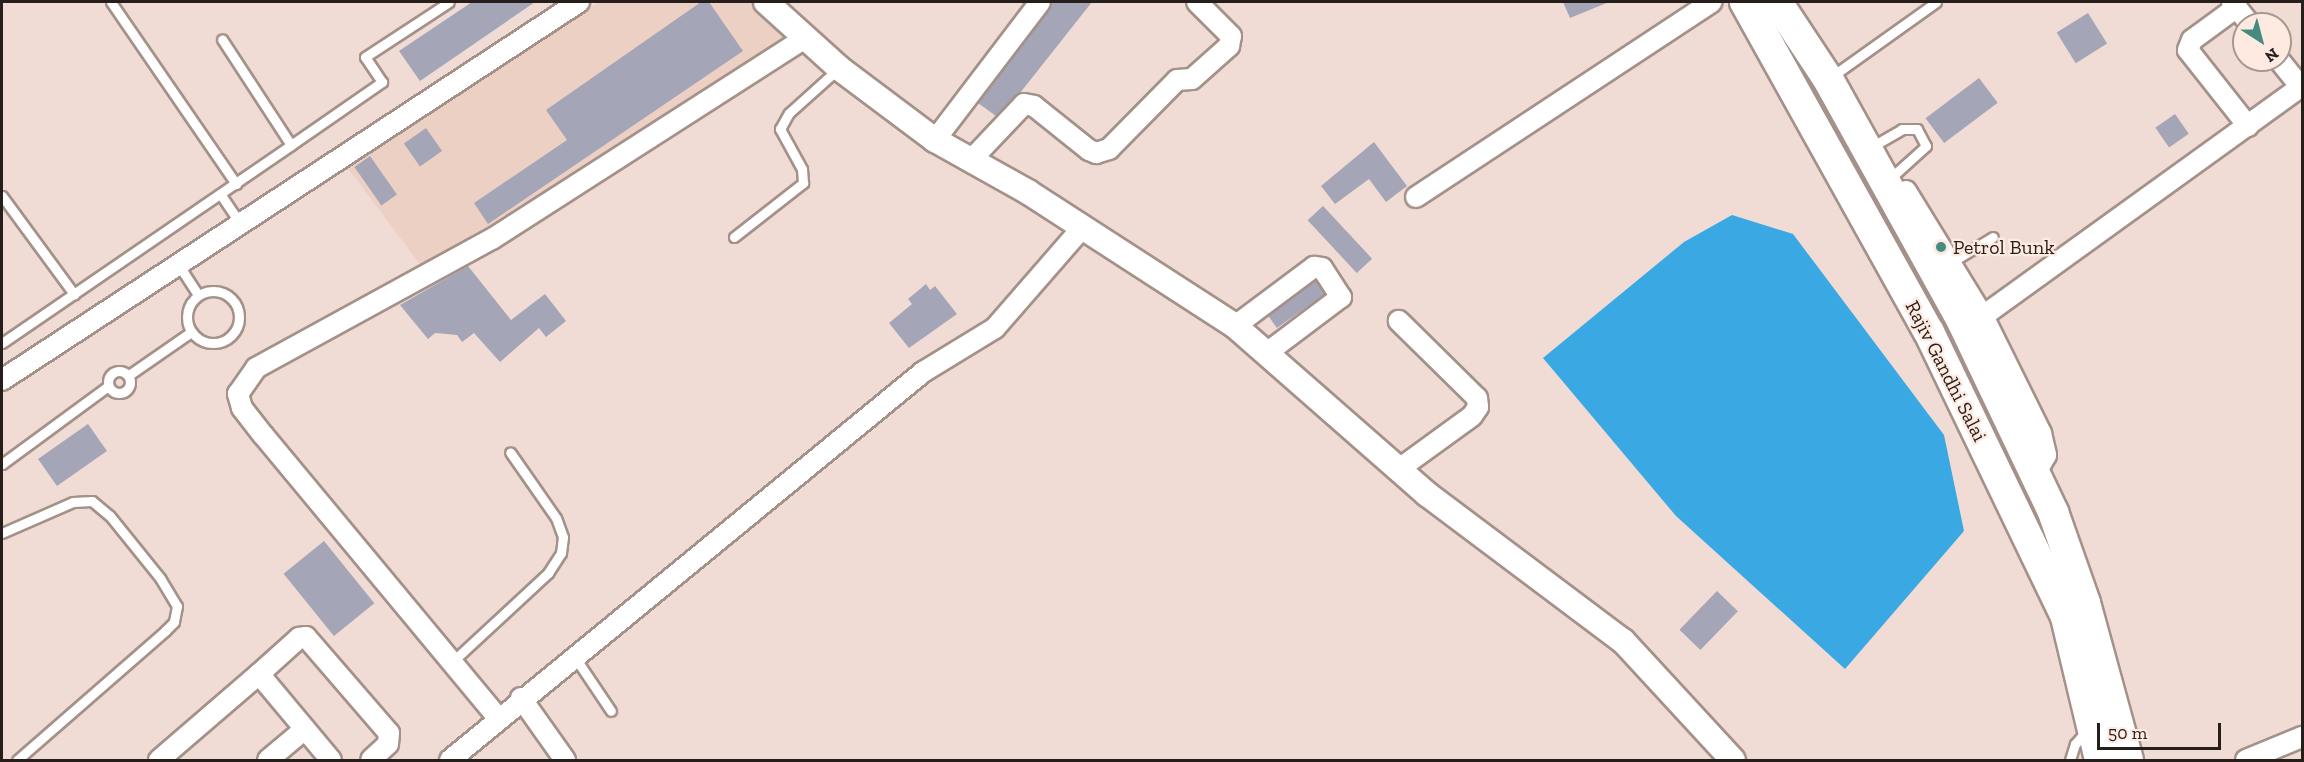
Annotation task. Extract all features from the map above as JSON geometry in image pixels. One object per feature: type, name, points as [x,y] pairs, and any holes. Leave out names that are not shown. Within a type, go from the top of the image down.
[{"type":"main road","name":"Rajiv Gandhi Salai","points":[[1744,2],[1935,343],[2066,617],[2100,760]]},
{"type":"main road","name":"Rajiv Gandhi Salai","points":[[1788,8],[1828,80],[1865,139],[1962,321],[2053,512],[2085,603],[2128,760]]},
{"type":"street","points":[[2,380],[579,2]]},
{"type":"street","points":[[766,2],[839,68],[935,140],[1028,192],[1082,229],[1175,284],[1236,326],[1399,469],[1623,640],[1733,760]]},
{"type":"street","points":[[935,140],[1040,2]]},
{"type":"street","points":[[971,160],[1024,104],[1034,106],[1089,150],[1096,153],[1108,149],[1177,80],[1192,79],[1229,46],[1231,36],[1197,2]]},
{"type":"street","points":[[1416,197],[1712,2]]},
{"type":"street","points":[[2234,4],[2192,40],[2188,50],[2248,126]]},
{"type":"street","points":[[499,719],[242,408],[238,394],[245,380],[278,355],[492,240],[805,38]]},
{"type":"street","points":[[1983,316],[2302,87],[2289,72]]},
{"type":"street","points":[[1865,139],[1895,174],[1983,316],[2041,433],[2046,455],[2035,475]]},
{"type":"street","points":[[450,760],[521,698],[923,372],[995,328],[1082,229]]},
{"type":"street","points":[[1236,326],[1314,267],[1322,268],[1341,297],[1268,352]]},
{"type":"street","points":[[1399,321],[1477,398],[1478,407],[1472,416],[1399,469]]},
{"type":"street","points":[[159,760],[299,638],[306,638],[389,733],[388,744],[371,760]]},
{"type":"street","points":[[259,674],[331,760]]},
{"type":"street","points":[[521,698],[565,760]]},
{"type":"street","points":[[268,760],[305,729]]},
{"type":"street","points":[[2246,760],[2302,737]]},
{"type":"lane","points":[[111,2],[236,184]]},
{"type":"lane","points":[[2,343],[382,82],[365,57],[449,2]]},
{"type":"lane","points":[[1828,80],[1936,2]]},
{"type":"lane","points":[[222,39],[291,145]]},
{"type":"lane","points":[[734,237],[802,183],[802,169],[780,129],[789,113],[839,68]]},
{"type":"lane","points":[[1865,139],[1902,129],[1917,129],[1926,146],[1895,174]]},
{"type":"lane","points":[[220,195],[240,223]]},
{"type":"lane","points":[[2,196],[74,294]]},
{"type":"lane","points":[[1950,263],[1993,237]]},
{"type":"lane","points":[[178,264],[198,295]]},
{"type":"lane","points":[[214,290],[229,295],[239,309],[238,325],[228,338],[213,343],[191,332],[188,308],[198,295],[214,290]]},
{"type":"lane","points":[[129,375],[191,332]]},
{"type":"lane","points":[[115,371],[129,375],[130,387],[124,393],[114,393],[108,386],[109,377],[115,371]]},
{"type":"lane","points":[[2,464],[108,386]]},
{"type":"lane","points":[[452,662],[548,573],[561,553],[563,537],[556,518],[510,452]]},
{"type":"lane","points":[[2,533],[73,502],[92,501],[110,516],[160,579],[177,606],[174,622],[165,631],[17,760]]},
{"type":"lane","points":[[574,656],[611,711]]},
{"type":"lane","points":[[2070,760],[2075,744],[2091,725]]},
{"type":"shaded area","points":[[599,2],[756,2],[788,39],[422,267],[347,167]]},
{"type":"water","points":[[1732,215],[1793,234],[1944,435],[1964,531],[1845,669],[1676,516],[1543,358],[1684,242]]},
{"type":"building","points":[[472,2],[535,2],[420,81],[399,51]]},
{"type":"building","points":[[701,2],[709,2],[743,51],[488,224],[474,203],[567,140],[546,110]]},
{"type":"building","points":[[1052,2],[1092,2],[1020,93],[996,116],[978,103]]},
{"type":"building","points":[[1563,2],[1609,2],[1570,18]]},
{"type":"building","points":[[2088,13],[2107,44],[2076,63],[2057,33]]},
{"type":"building","points":[[1979,78],[1998,103],[1944,143],[1925,118]]},
{"type":"building","points":[[2175,114],[2189,134],[2169,147],[2155,128]]},
{"type":"building","points":[[426,128],[442,151],[420,166],[404,143]]},
{"type":"building","points":[[1374,142],[1407,186],[1386,202],[1369,179],[1335,204],[1321,186]]},
{"type":"building","points":[[370,156],[397,195],[381,205],[354,167]]},
{"type":"building","points":[[1323,206],[1372,259],[1357,273],[1308,220]]},
{"type":"building","points":[[468,266],[511,320],[545,294],[566,321],[546,337],[539,328],[500,362],[474,333],[462,342],[457,335],[447,334],[435,333],[428,339],[400,305]]},
{"type":"building","points":[[1316,281],[1325,294],[1277,328],[1268,315]]},
{"type":"building","points":[[926,284],[930,290],[935,286],[957,314],[909,348],[889,323],[912,304],[908,299]]},
{"type":"building","points":[[88,424],[107,451],[57,486],[38,459]]},
{"type":"building","points":[[324,541],[374,603],[334,636],[284,574]]},
{"type":"building","points":[[1717,591],[1738,611],[1700,650],[1679,630]]},
{"type":"place","name":"Petrol Bunk","points":[[1941,247]]}]
